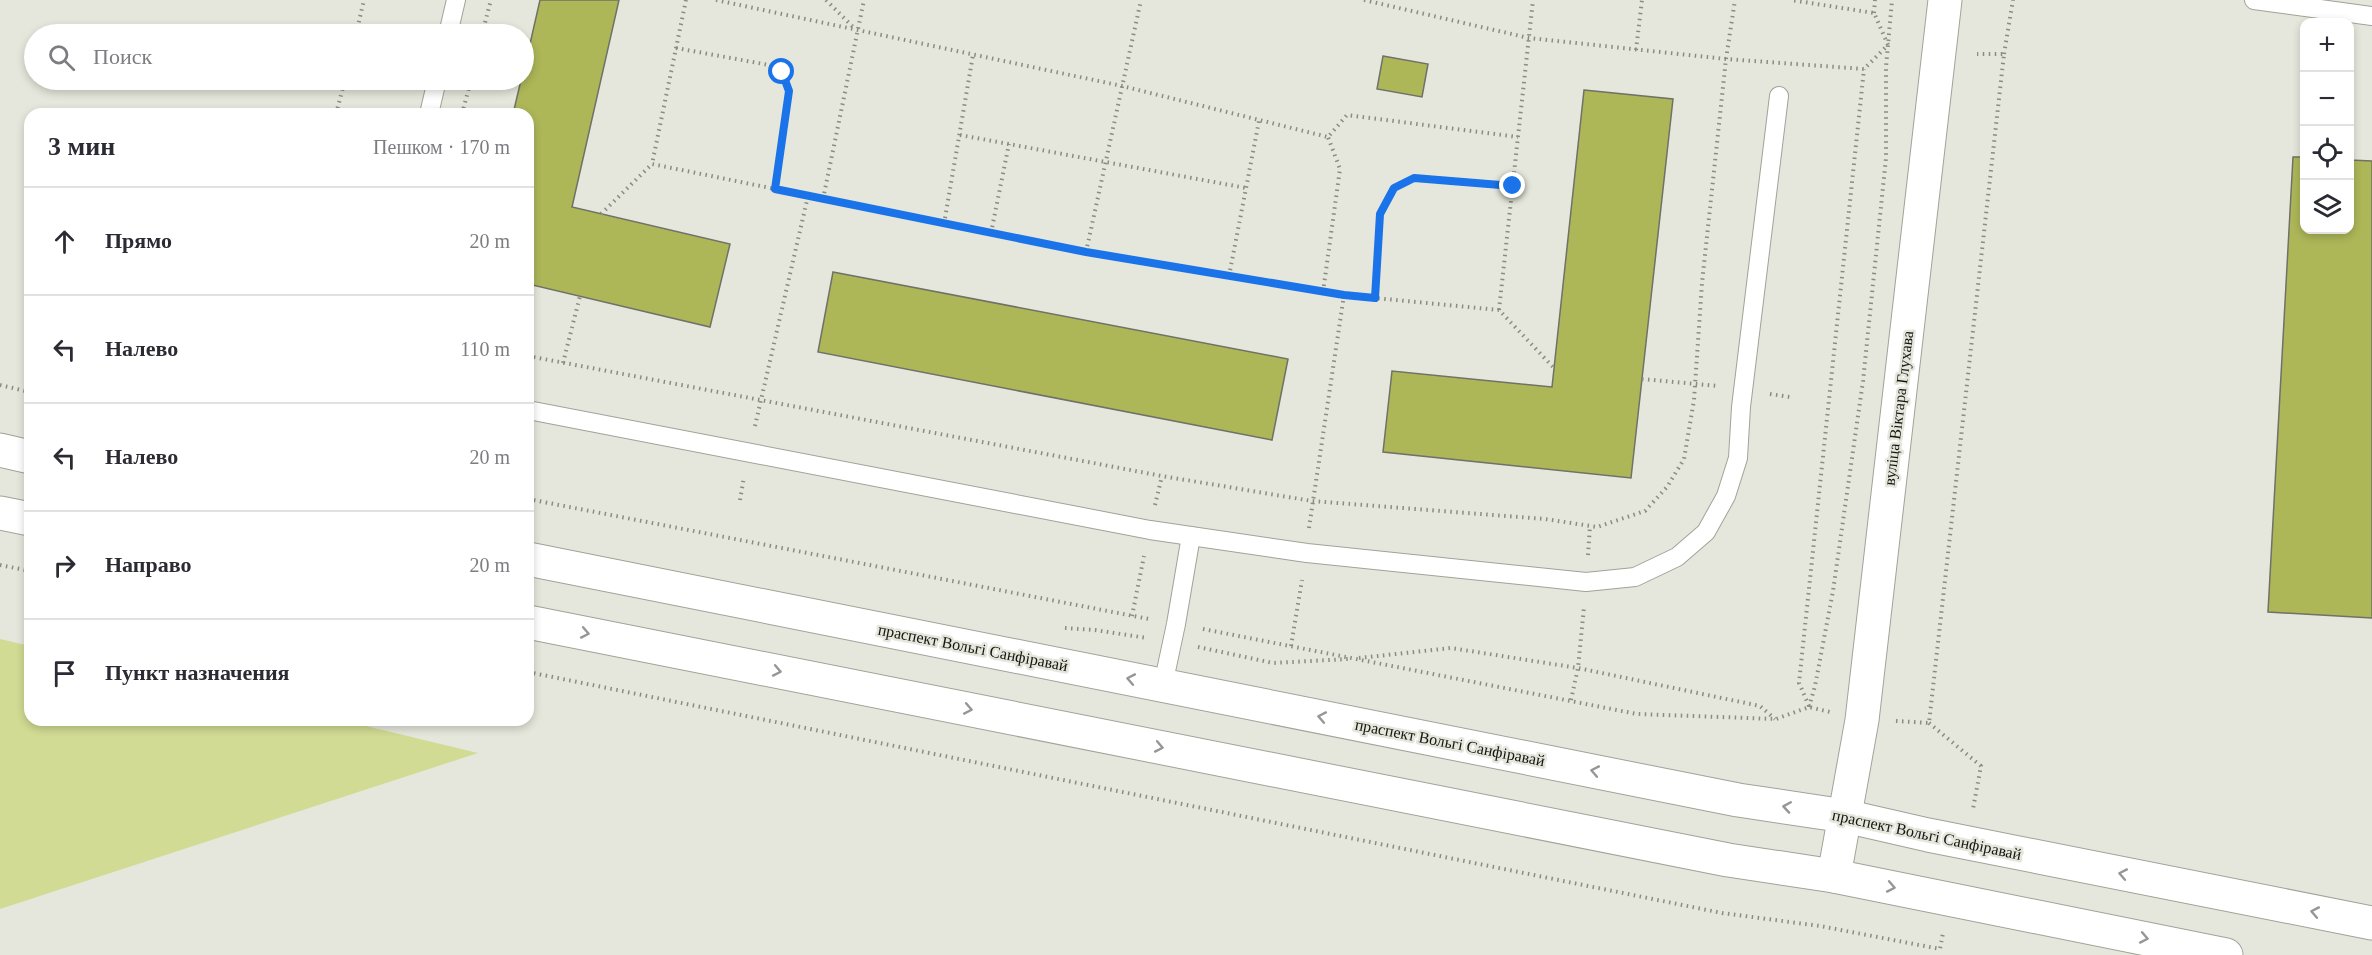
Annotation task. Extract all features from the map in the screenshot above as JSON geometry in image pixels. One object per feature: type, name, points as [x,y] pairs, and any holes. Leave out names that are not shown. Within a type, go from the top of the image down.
[{"type":"street","name":"вуліца Віктара Глухава","points":[[1834,876],[1862,720],[1945,0]]},
{"type":"street","points":[[0,450],[24,456]]},
{"type":"street","points":[[0,513],[24,518]]},
{"type":"street","name":"праспект Вольгі Санфіравай","points":[[534,560],[1738,800],[1845,816],[1928,835],[2372,923]]},
{"type":"street","points":[[534,623],[1716,858],[1834,876],[2226,955]]},
{"type":"lane","points":[[450,24],[456,0]]},
{"type":"lane","points":[[2254,0],[2372,16]]},
{"type":"lane","points":[[430,108],[435,90]]},
{"type":"lane","points":[[534,411],[1138,528],[1191,536],[1306,553],[1586,582],[1635,577],[1677,557],[1706,532],[1726,496],[1738,458],[1741,407],[1779,96]]},
{"type":"lane","points":[[1163,685],[1191,536]]},
{"type":"path","points":[[358,24],[364,0]]},
{"type":"path","points":[[485,24],[491,0]]},
{"type":"path","points":[[601,214],[652,164],[686,0]]},
{"type":"path","points":[[716,0],[1122,86],[1328,137]]},
{"type":"path","points":[[826,0],[857,30]]},
{"type":"path","points":[[822,199],[864,0]]},
{"type":"path","points":[[1086,252],[1141,0]]},
{"type":"path","points":[[1364,0],[1529,38],[1726,59],[1864,69]]},
{"type":"path","points":[[1498,310],[1533,0]]},
{"type":"path","points":[[1636,50],[1642,0]]},
{"type":"path","points":[[534,358],[760,399],[1162,477],[1312,501],[1533,518],[1597,527],[1645,511],[1668,487],[1684,459],[1694,400],[1702,284],[1734,0]]},
{"type":"path","points":[[1791,0],[1874,13]]},
{"type":"path","points":[[1875,0],[1874,13],[1888,45]]},
{"type":"path","points":[[1809,707],[1833,591],[1863,381],[1886,158],[1888,45],[1892,0]]},
{"type":"path","points":[[1809,707],[1862,720],[1929,723],[2004,54],[2013,0]]},
{"type":"path","points":[[1809,707],[1799,683],[1864,69],[1888,45]]},
{"type":"path","points":[[676,48],[769,65],[782,72],[789,91],[775,189]]},
{"type":"path","points":[[1977,54],[2004,54]]},
{"type":"path","points":[[944,224],[973,55]]},
{"type":"path","points":[[338,108],[342,90]]},
{"type":"path","points":[[464,108],[468,90]]},
{"type":"path","points":[[1328,137],[1347,115],[1518,137]]},
{"type":"path","points":[[1228,276],[1260,120]]},
{"type":"path","points":[[960,135],[1246,188]]},
{"type":"path","points":[[1323,292],[1340,169],[1328,137]]},
{"type":"path","points":[[991,233],[1009,144]]},
{"type":"path","points":[[652,164],[1086,252],[1344,295],[1498,310],[1554,368]]},
{"type":"path","points":[[1375,298],[1380,214],[1394,188],[1414,178],[1513,186]]},
{"type":"path","points":[[740,500],[760,399],[808,196]]},
{"type":"path","points":[[1312,501],[1344,295]]},
{"type":"path","points":[[563,363],[580,296]]},
{"type":"path","points":[[0,385],[24,391]]},
{"type":"path","points":[[1571,700],[1578,668],[1590,526]]},
{"type":"path","points":[[0,565],[24,570]]},
{"type":"path","points":[[534,673],[1722,913],[1820,926]]},
{"type":"green space","points":[[0,639],[24,645],[24,726],[366,726],[478,753],[0,909]]},
{"type":"building","points":[[540,0],[619,0],[572,207],[730,244],[710,327],[534,285],[534,108],[514,108],[519,90],[534,90],[534,26]]},
{"type":"building","points":[[1383,56],[1428,64],[1422,97],[1377,89]]},
{"type":"building","points":[[1584,90],[1673,99],[1631,478],[1383,452],[1392,371],[1552,387]]},
{"type":"building","points":[[2293,157],[2300,157],[2300,234],[2354,234],[2354,160],[2372,161],[2372,618],[2268,612]]},
{"type":"building","points":[[833,272],[1288,359],[1272,440],[818,352]]},
{"type":"route","points":[[782,72],[789,91],[775,189],[1086,252],[1344,295],[1375,298],[1380,214],[1394,188],[1414,178],[1513,186]]}]
